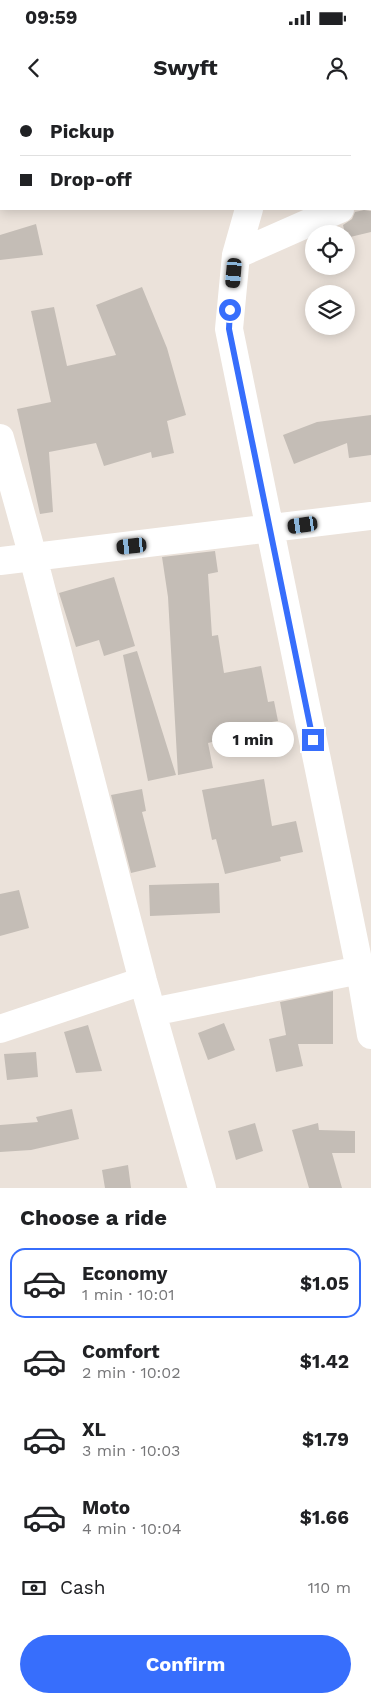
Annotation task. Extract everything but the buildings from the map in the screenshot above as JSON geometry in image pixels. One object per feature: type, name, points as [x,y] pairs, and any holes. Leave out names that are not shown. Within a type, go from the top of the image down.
[{"type":"street","points":[[249,210],[236,255],[229,329],[360,970],[371,1035]]},
{"type":"street","points":[[236,255],[338,210]]},
{"type":"street","points":[[0,438],[33,557],[143,981],[202,1188]]},
{"type":"street","points":[[0,561],[270,530],[371,516]]},
{"type":"street","points":[[152,1012],[360,970]]},
{"type":"street","points":[[0,1029],[143,981]]},
{"type":"route","points":[[230,310],[229,329],[313,740]]}]
